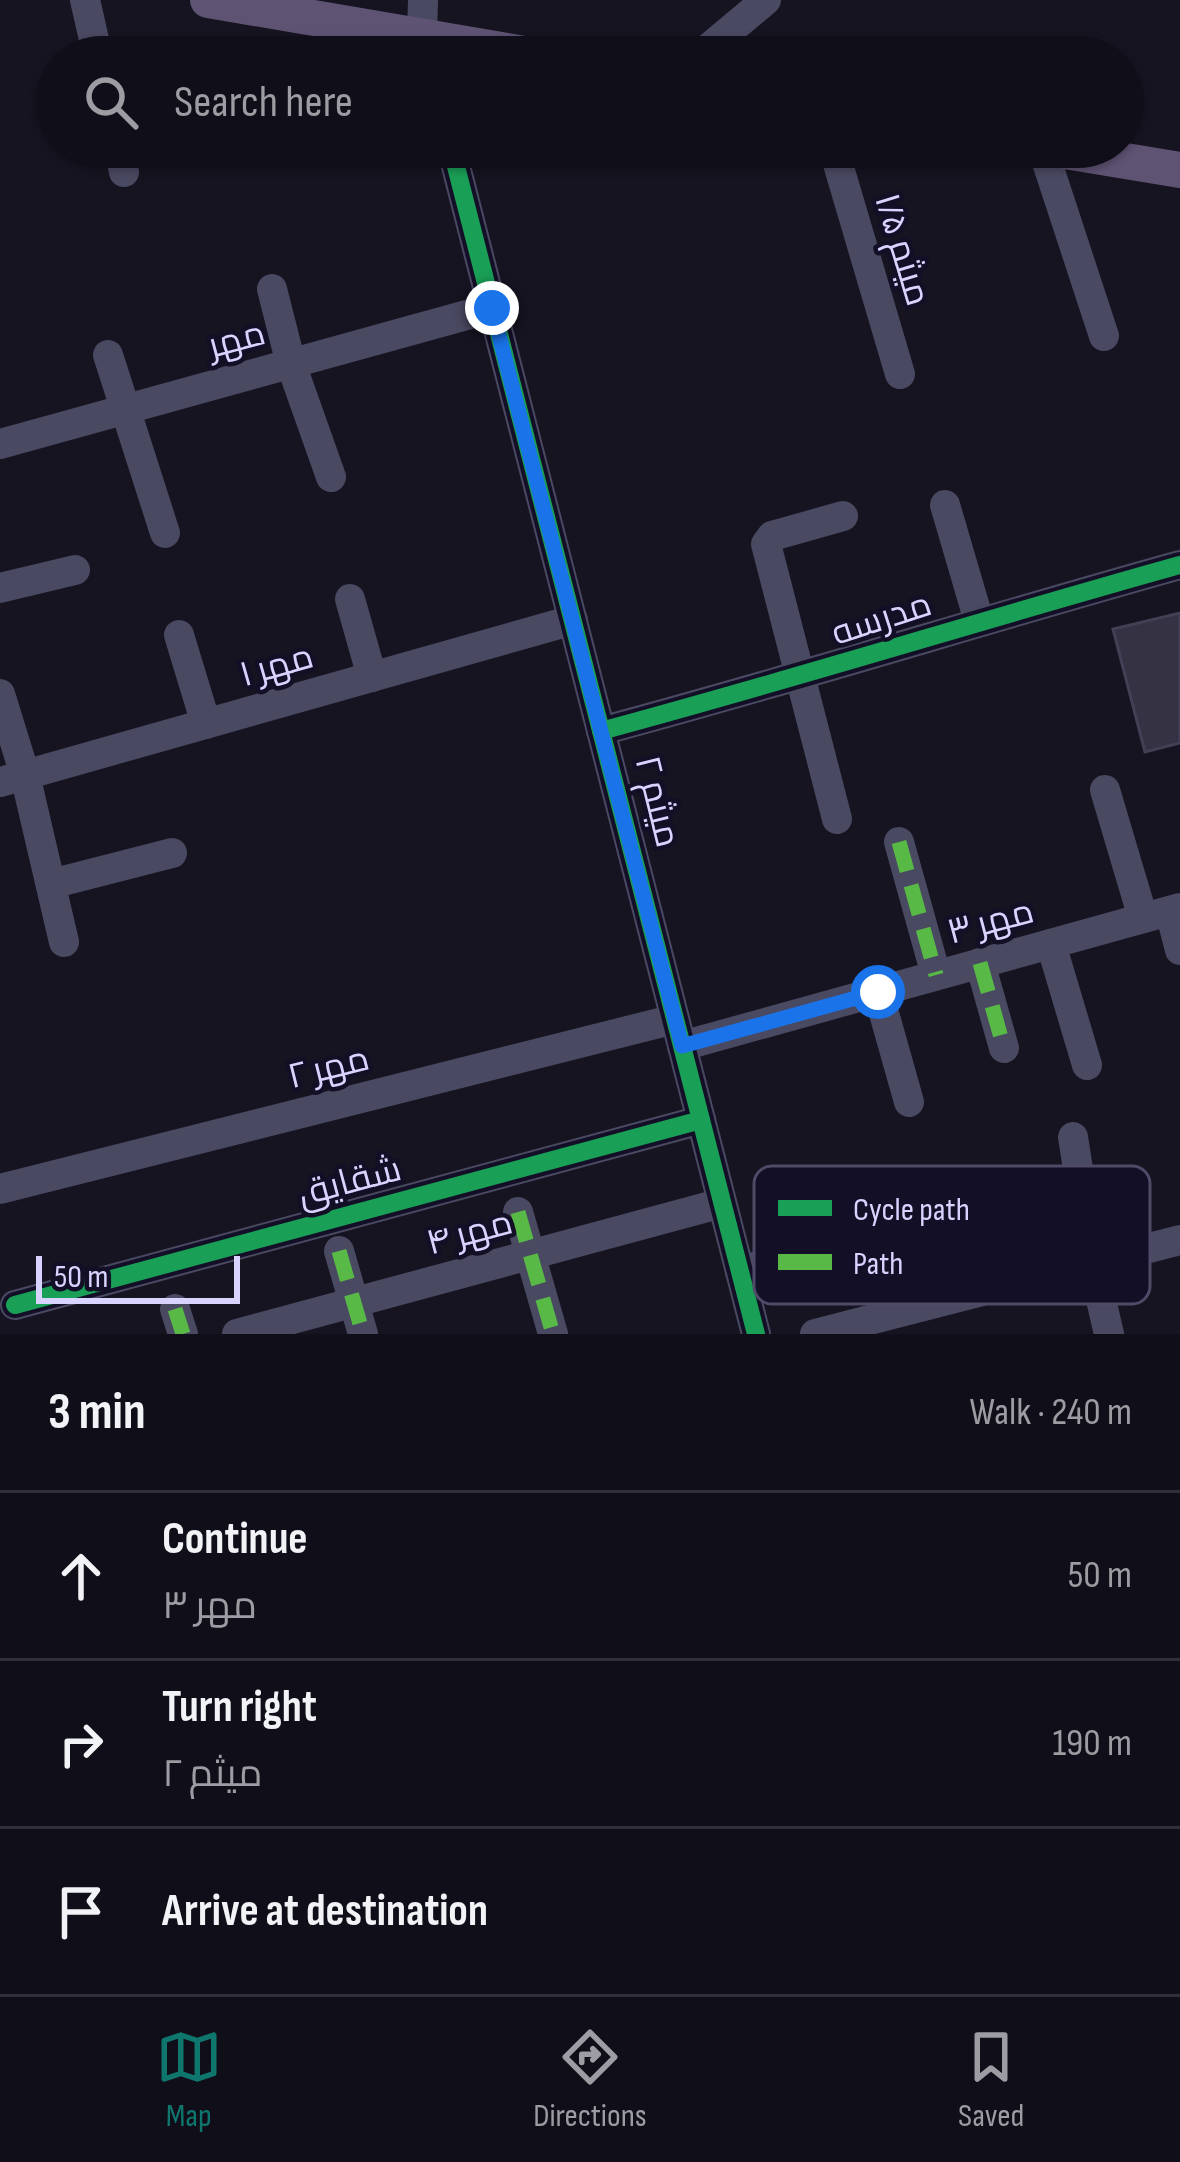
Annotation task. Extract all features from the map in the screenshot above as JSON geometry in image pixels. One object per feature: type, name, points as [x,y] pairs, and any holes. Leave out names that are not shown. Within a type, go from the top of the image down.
[{"type":"main road","points":[[208,0],[374,36]]},
{"type":"main road","points":[[1144,164],[1180,170]]},
{"type":"street","points":[[85,0],[93,36]]},
{"type":"street","points":[[423,0],[425,36]]},
{"type":"street","points":[[723,36],[766,0]]},
{"type":"street","name":"میثم ۲","points":[[456,168],[756,1334]]},
{"type":"street","name":"میثم ۱/۵","points":[[838,168],[900,374]]},
{"type":"street","points":[[1048,168],[1104,336]]},
{"type":"street","points":[[272,289],[291,364],[331,477]]},
{"type":"street","name":"مهر","points":[[0,444],[492,308]]},
{"type":"street","points":[[108,355],[165,533]]},
{"type":"street","points":[[944,505],[979,621]]},
{"type":"street","points":[[837,819],[766,544],[772,536],[843,516]]},
{"type":"street","name":"مدرسه","points":[[601,731],[1180,565]]},
{"type":"street","points":[[0,588],[74,570]]},
{"type":"street","points":[[350,599],[372,677]]},
{"type":"street","name":"مهر ۱","points":[[13,778],[573,620]]},
{"type":"street","points":[[179,635],[206,724]]},
{"type":"street","points":[[0,694],[13,778],[51,884],[64,941]]},
{"type":"street","points":[[1106,790],[1180,950]]},
{"type":"street","points":[[899,842],[936,975]]},
{"type":"street","points":[[51,884],[172,854]]},
{"type":"street","name":"مهر ۳","points":[[678,1032],[878,992],[1164,912]]},
{"type":"street","points":[[1052,944],[1087,1065]]},
{"type":"street","points":[[980,963],[1004,1048]]},
{"type":"street","points":[[878,992],[909,1102]]},
{"type":"street","name":"مهر ۲","points":[[0,1189],[678,1032]]},
{"type":"street","name":"شقایق","points":[[15,1305],[701,1120]]},
{"type":"street","points":[[1073,1137],[1078,1166]]},
{"type":"street","name":"مهر ۴","points":[[237,1334],[722,1203]]},
{"type":"street","points":[[518,1213],[553,1334]]},
{"type":"street","points":[[1150,1249],[1180,1240]]},
{"type":"street","points":[[339,1251],[363,1334]]},
{"type":"street","points":[[740,1271],[754,1267]]},
{"type":"street","points":[[815,1334],[936,1304]]},
{"type":"street","points":[[1101,1304],[1108,1334]]},
{"type":"building","points":[[1180,613],[1180,743],[1145,752],[1113,629]]},
{"type":"marked path","points":[[899,842],[936,975]]},
{"type":"marked path","points":[[980,963],[1004,1048]]},
{"type":"marked path","points":[[518,1212],[553,1334]]},
{"type":"marked path","points":[[339,1251],[363,1334]]},
{"type":"marked path","points":[[175,1309],[183,1334]]},
{"type":"cycle path","points":[[456,168],[756,1334]]},
{"type":"cycle path","points":[[601,731],[1180,565]]},
{"type":"cycle path","points":[[15,1305],[701,1120]]},
{"type":"route","points":[[492,308],[682,1046],[878,992]]}]
